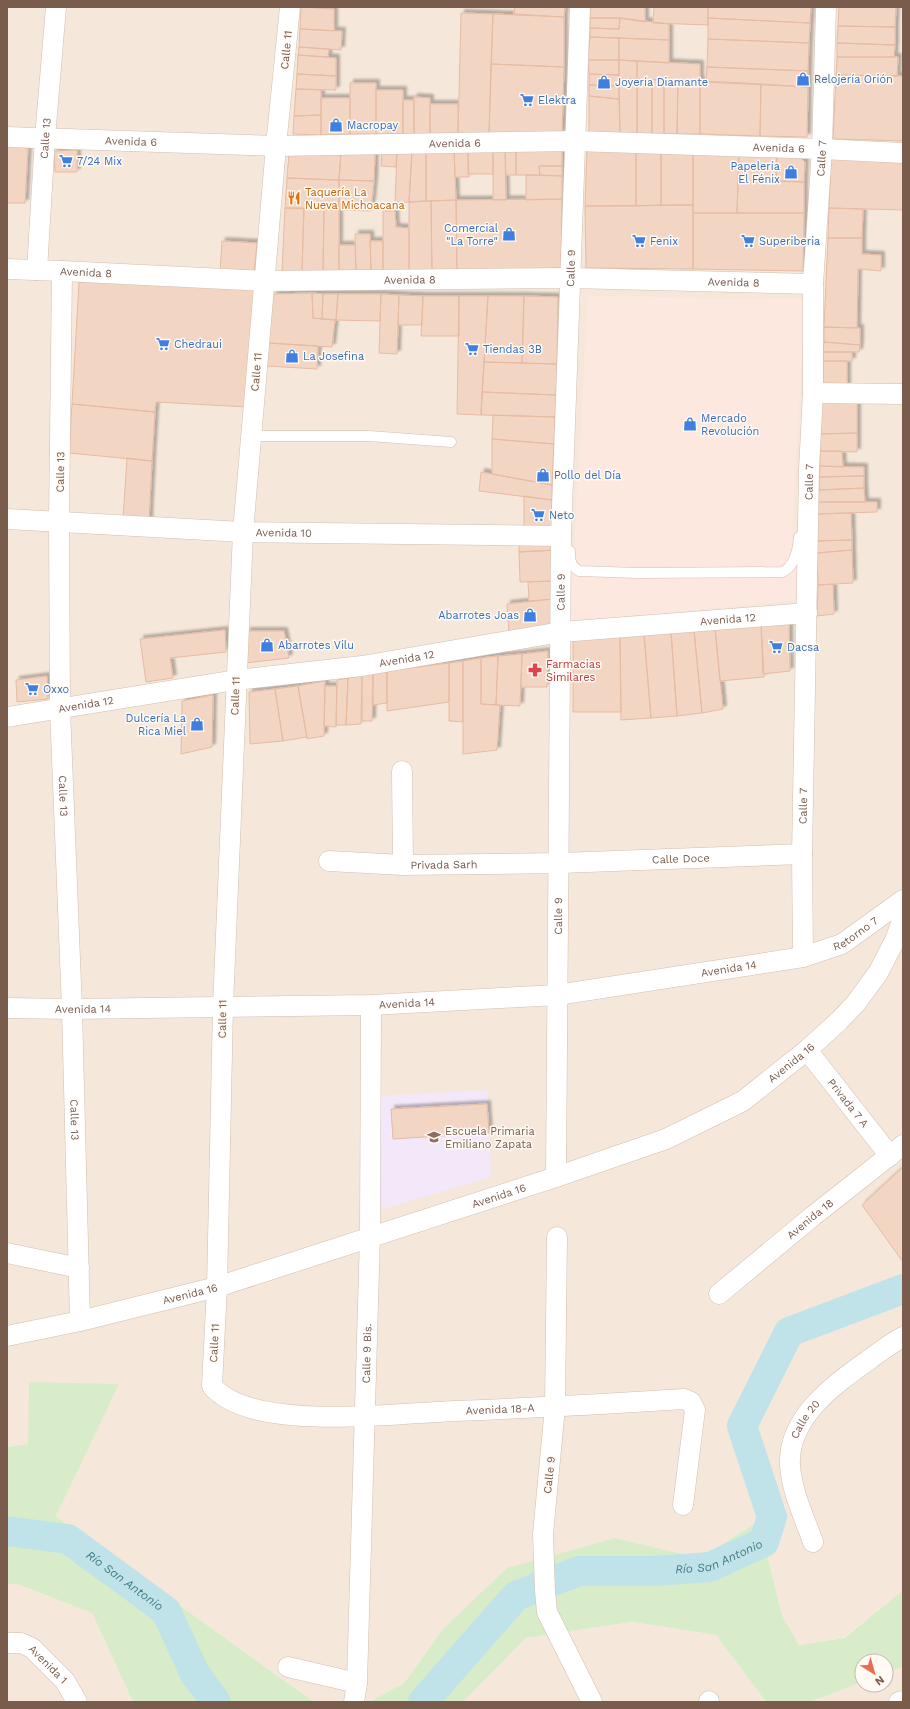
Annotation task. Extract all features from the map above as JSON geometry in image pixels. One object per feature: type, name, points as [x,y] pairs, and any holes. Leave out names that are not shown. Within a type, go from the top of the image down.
[{"type":"street","name":"Calle 13","points":[[37,270],[45,138],[56,7]]},
{"type":"street","name":"Calle 11","points":[[212,1386],[217,1287],[223,1006],[243,532],[250,436],[290,7]]},
{"type":"street","name":"Calle 9","points":[[556,1176],[557,995],[560,863],[561,536],[580,7]]},
{"type":"street","name":"Calle 7","points":[[803,957],[802,854],[809,469],[813,392],[813,284],[822,149],[826,7]]},
{"type":"street","name":"Avenida 6","points":[[7,137],[276,146],[575,140],[903,153]]},
{"type":"street","name":"Avenida 8","points":[[7,269],[265,281],[570,278],[813,284]]},
{"type":"street","name":"Calle 13","points":[[62,271],[59,522],[60,709],[72,1009],[80,1321]]},
{"type":"street","points":[[813,392],[903,394]]},
{"type":"street","name":"Avenida 10","points":[[7,519],[243,532],[561,536]]},
{"type":"street","name":"Avenida 12","points":[[7,718],[236,680],[362,666],[561,632],[807,613]]},
{"type":"street","points":[[402,770],[403,865]]},
{"type":"street","name":"Calle Doce","points":[[560,863],[802,854]]},
{"type":"street","name":"Privada Sarh","points":[[329,861],[403,865],[560,863]]},
{"type":"street","name":"Retorno 7","points":[[803,957],[842,944],[903,900]]},
{"type":"street","name":"Avenida 16","points":[[7,1336],[80,1321],[217,1287],[666,1139],[743,1100],[807,1050],[856,1003],[878,973],[896,938],[903,917]]},
{"type":"street","name":"Avenida 14","points":[[7,1008],[72,1009],[371,1004],[557,995],[803,957]]},
{"type":"street","name":"Calle 9 Bis.","points":[[354,1702],[357,1682],[370,1236],[371,1004]]},
{"type":"street","name":"Privada 7 A","points":[[807,1050],[897,1150]]},
{"type":"street","name":"Avenida 18","points":[[719,1294],[813,1216],[897,1150]]},
{"type":"street","name":"Calle 9","points":[[557,1237],[555,1407],[543,1534],[547,1612],[592,1702]]},
{"type":"street","points":[[7,1253],[79,1268]]},
{"type":"street","name":"Calle 20","points":[[813,1542],[794,1488],[790,1466],[793,1440],[803,1420],[824,1396],[857,1368],[902,1339]]},
{"type":"street","name":"Avenida 18-A","points":[[212,1386],[227,1400],[250,1407],[272,1412],[326,1417],[555,1407],[684,1399],[691,1402],[695,1410],[683,1505]]},
{"type":"street","name":"Avenida 1","points":[[7,1643],[21,1643],[32,1648],[65,1681],[77,1702]]},
{"type":"street","points":[[288,1668],[357,1682]]},
{"type":"street","points":[[899,1702],[903,1701]]},
{"type":"lane","points":[[250,436],[369,436],[451,442]]},
{"type":"lane","points":[[562,498],[571,505],[570,562],[572,567],[579,571],[638,573],[782,572],[790,566],[798,549],[804,476],[809,469]]},
{"type":"shaded area","points":[[7,7],[903,7],[903,1590],[843,1638],[799,1645],[782,1615],[759,1521],[700,1558],[615,1538],[443,1629],[404,1683],[369,1702],[314,1702],[56,1516],[118,1384],[28,1444],[7,1447]]},
{"type":"shaded area","name":"Mercado Revolución","points":[[588,296],[805,299],[791,550],[804,551],[802,600],[566,622],[566,549],[574,549]]},
{"type":"shaded area","name":"Escuela Primaria Emiliano Zapata","points":[[488,1090],[491,1177],[379,1210],[378,1096]]},
{"type":"shaded area","points":[[7,1584],[17,1584],[92,1613],[133,1702],[7,1702]]},
{"type":"shaded area","points":[[632,1622],[716,1635],[766,1702],[463,1702],[526,1638]]},
{"type":"shaded area","points":[[903,1667],[903,1702],[810,1702],[854,1685],[854,1693],[894,1693],[894,1670]]},
{"type":"green space","points":[[29,1382],[119,1384],[56,1516],[314,1702],[133,1702],[92,1613],[17,1584],[7,1584],[7,1447],[28,1444]]},
{"type":"green space","points":[[759,1521],[782,1615],[799,1645],[844,1638],[903,1590],[903,1667],[894,1670],[894,1653],[854,1653],[854,1685],[810,1702],[766,1702],[716,1635],[632,1622],[526,1638],[463,1702],[369,1702],[404,1683],[443,1629],[507,1568],[615,1538],[700,1558]]},
{"type":"building","points":[[301,7],[334,9],[334,31],[300,29]]},
{"type":"building","points":[[515,7],[565,7],[564,17],[514,14]]},
{"type":"building","points":[[590,7],[645,7],[645,22],[620,18],[590,18]]},
{"type":"building","points":[[654,7],[708,7],[708,25],[653,23]]},
{"type":"building","points":[[708,7],[811,7],[810,23],[708,18]]},
{"type":"building","points":[[839,7],[896,7],[895,27],[838,26]]},
{"type":"building","points":[[461,13],[493,14],[489,134],[458,134]]},
{"type":"building","points":[[493,14],[564,17],[564,67],[491,64]]},
{"type":"building","points":[[590,18],[620,18],[619,29],[590,28]]},
{"type":"building","points":[[620,18],[669,24],[669,40],[590,37],[590,28],[619,29]]},
{"type":"building","points":[[708,18],[810,23],[809,43],[708,39]]},
{"type":"building","points":[[838,26],[895,27],[895,45],[837,43]]},
{"type":"building","points":[[300,29],[342,31],[341,50],[299,47]]},
{"type":"building","points":[[590,37],[619,38],[619,60],[588,60]]},
{"type":"building","points":[[619,38],[669,40],[669,63],[619,60]]},
{"type":"building","points":[[708,39],[809,43],[808,71],[707,67]]},
{"type":"building","points":[[837,43],[895,45],[894,57],[837,57]]},
{"type":"building","points":[[299,47],[329,49],[328,57],[298,55]]},
{"type":"building","points":[[298,55],[336,58],[336,76],[297,74]]},
{"type":"building","points":[[837,57],[898,57],[897,76],[836,75]]},
{"type":"building","points":[[588,60],[619,60],[619,75],[589,74]]},
{"type":"building","points":[[619,60],[637,61],[637,79],[619,79]]},
{"type":"building","points":[[637,61],[700,64],[700,81],[637,79]]},
{"type":"building","name":"Elektra","points":[[491,64],[564,67],[562,134],[489,134]]},
{"type":"building","points":[[707,67],[808,71],[808,87],[706,82]]},
{"type":"building","points":[[297,74],[336,76],[336,90],[296,89]]},
{"type":"building","name":"Joyería Diamante","points":[[589,74],[619,75],[619,86],[589,85]]},
{"type":"building","points":[[836,75],[903,76],[903,141],[833,139]]},
{"type":"building","points":[[619,79],[637,79],[637,134],[620,134]]},
{"type":"building","points":[[637,79],[652,80],[652,134],[637,134]]},
{"type":"building","points":[[652,80],[664,80],[664,134],[652,134]]},
{"type":"building","points":[[664,80],[678,81],[677,134],[664,134]]},
{"type":"building","points":[[678,81],[700,81],[700,134],[677,134]]},
{"type":"building","points":[[700,81],[761,84],[760,136],[700,134]]},
{"type":"building","points":[[350,83],[376,83],[376,134],[350,134]]},
{"type":"building","points":[[761,84],[808,87],[807,137],[760,136]]},
{"type":"building","points":[[589,85],[619,86],[619,99],[589,96]]},
{"type":"building","points":[[296,89],[321,90],[321,115],[294,116]]},
{"type":"building","points":[[376,90],[403,90],[403,134],[376,134]]},
{"type":"building","points":[[589,96],[619,99],[620,134],[589,134]]},
{"type":"building","points":[[414,97],[430,98],[430,134],[414,134]]},
{"type":"building","name":"Macropay","points":[[321,98],[350,98],[350,134],[321,135]]},
{"type":"building","points":[[403,100],[414,100],[414,134],[403,134]]},
{"type":"building","points":[[430,104],[458,104],[458,134],[430,134]]},
{"type":"building","points":[[321,115],[321,135],[293,134],[294,116]]},
{"type":"building","points":[[7,146],[28,148],[25,203],[7,203]]},
{"type":"building","points":[[587,147],[636,148],[636,206],[585,206]]},
{"type":"building","points":[[516,148],[562,148],[562,166],[539,166],[540,175],[516,175]]},
{"type":"building","points":[[516,148],[516,175],[506,175],[505,149]]},
{"type":"building","points":[[636,148],[661,150],[661,205],[636,206]]},
{"type":"building","points":[[454,149],[456,200],[426,201],[426,151]]},
{"type":"building","points":[[454,149],[468,149],[469,177],[455,177]]},
{"type":"building","points":[[468,149],[493,149],[493,174],[468,174]]},
{"type":"building","points":[[493,149],[505,149],[506,200],[493,200]]},
{"type":"building","name":"7/24 Mix","points":[[77,150],[77,172],[55,172],[54,151]]},
{"type":"building","points":[[661,150],[693,151],[693,205],[661,205]]},
{"type":"building","points":[[382,151],[397,151],[396,167],[381,166]]},
{"type":"building","points":[[397,151],[412,151],[409,202],[395,203]]},
{"type":"building","points":[[412,151],[426,151],[426,201],[409,202]]},
{"type":"building","points":[[693,151],[739,152],[737,213],[693,213]]},
{"type":"building","points":[[739,152],[777,152],[776,181],[804,182],[804,213],[737,213]]},
{"type":"building","name":"Papelería El Fénix","points":[[777,152],[795,153],[805,162],[804,182],[776,181]]},
{"type":"building","points":[[289,153],[341,153],[339,180],[287,178]]},
{"type":"building","points":[[341,153],[375,153],[374,181],[339,180]]},
{"type":"building","points":[[831,159],[903,160],[903,210],[829,208]]},
{"type":"building","points":[[539,166],[562,166],[562,176],[540,175]]},
{"type":"building","points":[[526,175],[562,176],[562,199],[526,200]]},
{"type":"building","points":[[287,178],[339,180],[339,210],[285,208]]},
{"type":"building","points":[[339,180],[374,181],[371,211],[339,210]]},
{"type":"building","name":"Comercial \"La Torre\"","points":[[562,199],[561,268],[457,270],[456,200]]},
{"type":"building","points":[[456,200],[457,270],[432,270],[431,201]]},
{"type":"building","points":[[431,201],[432,270],[409,270],[409,202]]},
{"type":"building","name":"Fenix","points":[[693,205],[693,269],[586,268],[585,206]]},
{"type":"building","points":[[285,208],[304,208],[302,271],[282,271]]},
{"type":"building","points":[[304,208],[324,209],[323,271],[302,271]]},
{"type":"building","points":[[829,208],[863,209],[862,238],[828,238]]},
{"type":"building","points":[[324,209],[339,210],[339,271],[323,271]]},
{"type":"building","points":[[383,211],[395,211],[396,227],[409,228],[409,270],[383,271]]},
{"type":"building","name":"Superiberia","points":[[693,213],[804,213],[803,271],[693,269]]},
{"type":"building","points":[[355,234],[370,234],[371,271],[356,271]]},
{"type":"building","points":[[828,238],[862,238],[862,254],[881,255],[881,271],[858,269],[857,328],[824,327]]},
{"type":"building","points":[[222,241],[257,243],[254,273],[220,272]]},
{"type":"building","points":[[370,241],[383,241],[383,271],[371,271]]},
{"type":"building","points":[[339,245],[355,245],[356,271],[339,271]]},
{"type":"building","name":"Chedraui","points":[[79,282],[255,287],[247,407],[156,402],[155,412],[72,404]]},
{"type":"building","points":[[312,293],[323,294],[322,319],[313,318]]},
{"type":"building","points":[[312,293],[313,318],[335,320],[332,347],[268,343],[270,300],[275,294]]},
{"type":"building","points":[[323,294],[338,294],[336,320],[322,319]]},
{"type":"building","points":[[338,294],[381,294],[380,321],[336,320]]},
{"type":"building","points":[[381,294],[399,295],[397,354],[379,353]]},
{"type":"building","points":[[399,295],[423,296],[422,325],[398,325]]},
{"type":"building","points":[[423,296],[459,296],[459,336],[421,336]]},
{"type":"building","name":"Tiendas 3B","points":[[459,296],[488,296],[481,415],[457,414]]},
{"type":"building","points":[[488,296],[524,296],[522,363],[484,362]]},
{"type":"building","points":[[524,296],[558,297],[557,364],[522,363]]},
{"type":"building","points":[[824,327],[860,328],[860,345],[824,342]]},
{"type":"building","points":[[824,342],[860,345],[859,352],[823,352]]},
{"type":"building","name":"La Josefina","points":[[268,343],[318,346],[317,369],[267,366]]},
{"type":"building","points":[[823,352],[852,352],[852,361],[823,361]]},
{"type":"building","points":[[823,361],[847,361],[847,387],[823,387]]},
{"type":"building","points":[[484,362],[557,364],[556,395],[482,392]]},
{"type":"building","points":[[482,392],[556,395],[555,417],[481,415]]},
{"type":"building","points":[[857,399],[857,433],[820,434],[822,400]]},
{"type":"building","points":[[72,404],[155,412],[152,461],[69,453]]},
{"type":"building","points":[[493,415],[555,417],[554,444],[492,439]]},
{"type":"building","points":[[857,433],[857,452],[820,451],[820,434]]},
{"type":"building","points":[[492,439],[554,444],[552,485],[492,474]]},
{"type":"building","points":[[820,451],[842,451],[843,467],[820,466]]},
{"type":"building","points":[[127,458],[152,461],[149,521],[123,519]]},
{"type":"building","points":[[820,466],[864,467],[864,476],[819,477]]},
{"type":"building","points":[[481,472],[552,485],[552,500],[479,491]]},
{"type":"building","points":[[864,476],[864,488],[819,490],[819,477]]},
{"type":"building","points":[[864,488],[865,502],[818,502],[819,490]]},
{"type":"building","name":"Neto","points":[[524,496],[552,500],[552,531],[524,530]]},
{"type":"building","points":[[818,502],[877,502],[877,512],[817,514]]},
{"type":"building","points":[[851,513],[852,540],[817,541],[817,514]]},
{"type":"building","points":[[852,540],[852,550],[817,553],[817,541]]},
{"type":"building","points":[[555,542],[555,550],[519,552],[519,543]]},
{"type":"building","points":[[555,550],[554,581],[520,582],[519,552]]},
{"type":"building","points":[[852,550],[853,583],[818,585],[817,553]]},
{"type":"building","points":[[554,581],[553,599],[529,601],[528,582]]},
{"type":"building","points":[[833,584],[834,614],[817,616],[818,585]]},
{"type":"building","name":"Abarrotes Joas","points":[[553,599],[551,627],[509,634],[507,604]]},
{"type":"building","name":"Dacsa","points":[[789,622],[790,671],[763,674],[761,624]]},
{"type":"building","points":[[761,624],[764,677],[720,681],[715,628]]},
{"type":"building","points":[[715,628],[723,709],[702,713],[694,630]]},
{"type":"building","points":[[225,630],[226,652],[170,658],[173,678],[146,682],[140,639]]},
{"type":"building","points":[[694,630],[702,713],[677,716],[671,632]]},
{"type":"building","name":"Abarrotes Vilu","points":[[247,631],[284,631],[289,658],[245,663]]},
{"type":"building","points":[[671,632],[677,716],[651,718],[644,634]]},
{"type":"building","points":[[644,634],[651,718],[621,720],[620,636]]},
{"type":"building","points":[[620,636],[621,712],[573,712],[573,641]]},
{"type":"building","name":"Farmacias Similares","points":[[548,651],[547,687],[521,687],[522,654]]},
{"type":"building","points":[[522,654],[520,706],[496,705],[498,656]]},
{"type":"building","points":[[498,656],[496,705],[481,704],[481,658]]},
{"type":"building","points":[[481,658],[481,704],[500,705],[497,750],[463,754],[463,661]]},
{"type":"building","points":[[463,661],[463,722],[449,721],[449,663]]},
{"type":"building","points":[[449,663],[449,702],[387,711],[387,671]]},
{"type":"building","points":[[387,671],[387,703],[373,705],[373,673]]},
{"type":"building","points":[[373,673],[372,721],[362,721],[362,676]]},
{"type":"building","name":"Oxxo","points":[[47,676],[48,699],[17,702],[16,680]]},
{"type":"building","points":[[362,676],[361,724],[346,725],[348,678]]},
{"type":"building","points":[[348,678],[346,725],[336,725],[337,680]]},
{"type":"building","points":[[325,681],[324,736],[307,739],[298,686]]},
{"type":"building","points":[[298,686],[307,737],[283,741],[275,689]]},
{"type":"building","points":[[325,686],[337,686],[336,727],[324,726]]},
{"type":"building","points":[[275,689],[283,741],[250,744],[249,692]]},
{"type":"building","name":"Dulcería La Rica Miel","points":[[213,695],[212,747],[181,754],[182,701]]},
{"type":"building","points":[[487,1104],[489,1133],[393,1139],[391,1109]]},
{"type":"building","points":[[903,1167],[903,1262],[862,1205]]},
{"type":"waterway","name":"Río San Antonio","points":[[423,1702],[516,1596],[579,1571],[655,1571],[710,1567],[764,1542],[772,1517],[742,1426],[789,1332],[903,1289]]},
{"type":"waterway","name":"Río San Antonio","points":[[7,1531],[68,1539],[166,1611],[195,1674],[216,1702]]},
{"type":"place","name":"Relojería Orión","points":[[803,79]]},
{"type":"place","name":"Joyería Diamante","points":[[604,82]]},
{"type":"place","name":"Elektra","points":[[527,100]]},
{"type":"place","name":"Macropay","points":[[336,125]]},
{"type":"place","name":"7/24 Mix","points":[[66,161]]},
{"type":"place","name":"Papelería El Fénix","points":[[791,172]]},
{"type":"place","name":"Taquería La Nueva Michoacana","points":[[294,198]]},
{"type":"place","name":"Comercial \"La Torre\"","points":[[509,234]]},
{"type":"place","name":"Fenix","points":[[639,241]]},
{"type":"place","name":"Superiberia","points":[[748,241]]},
{"type":"place","name":"Chedraui","points":[[163,344]]},
{"type":"place","name":"Tiendas 3B","points":[[472,349]]},
{"type":"place","name":"La Josefina","points":[[292,356]]},
{"type":"place","name":"Mercado Revolución","points":[[690,424]]},
{"type":"place","name":"Pollo del Día","points":[[543,475]]},
{"type":"place","name":"Neto","points":[[538,515]]},
{"type":"place","name":"Abarrotes Joas","points":[[530,615]]},
{"type":"place","name":"Abarrotes Vilu","points":[[267,645]]},
{"type":"place","name":"Dacsa","points":[[776,647]]},
{"type":"place","name":"Farmacias Similares","points":[[535,670]]},
{"type":"place","name":"Oxxo","points":[[32,689]]},
{"type":"place","name":"Dulcería La Rica Miel","points":[[197,724]]},
{"type":"place","name":"Escuela Primaria Emiliano Zapata","points":[[434,1137]]}]
